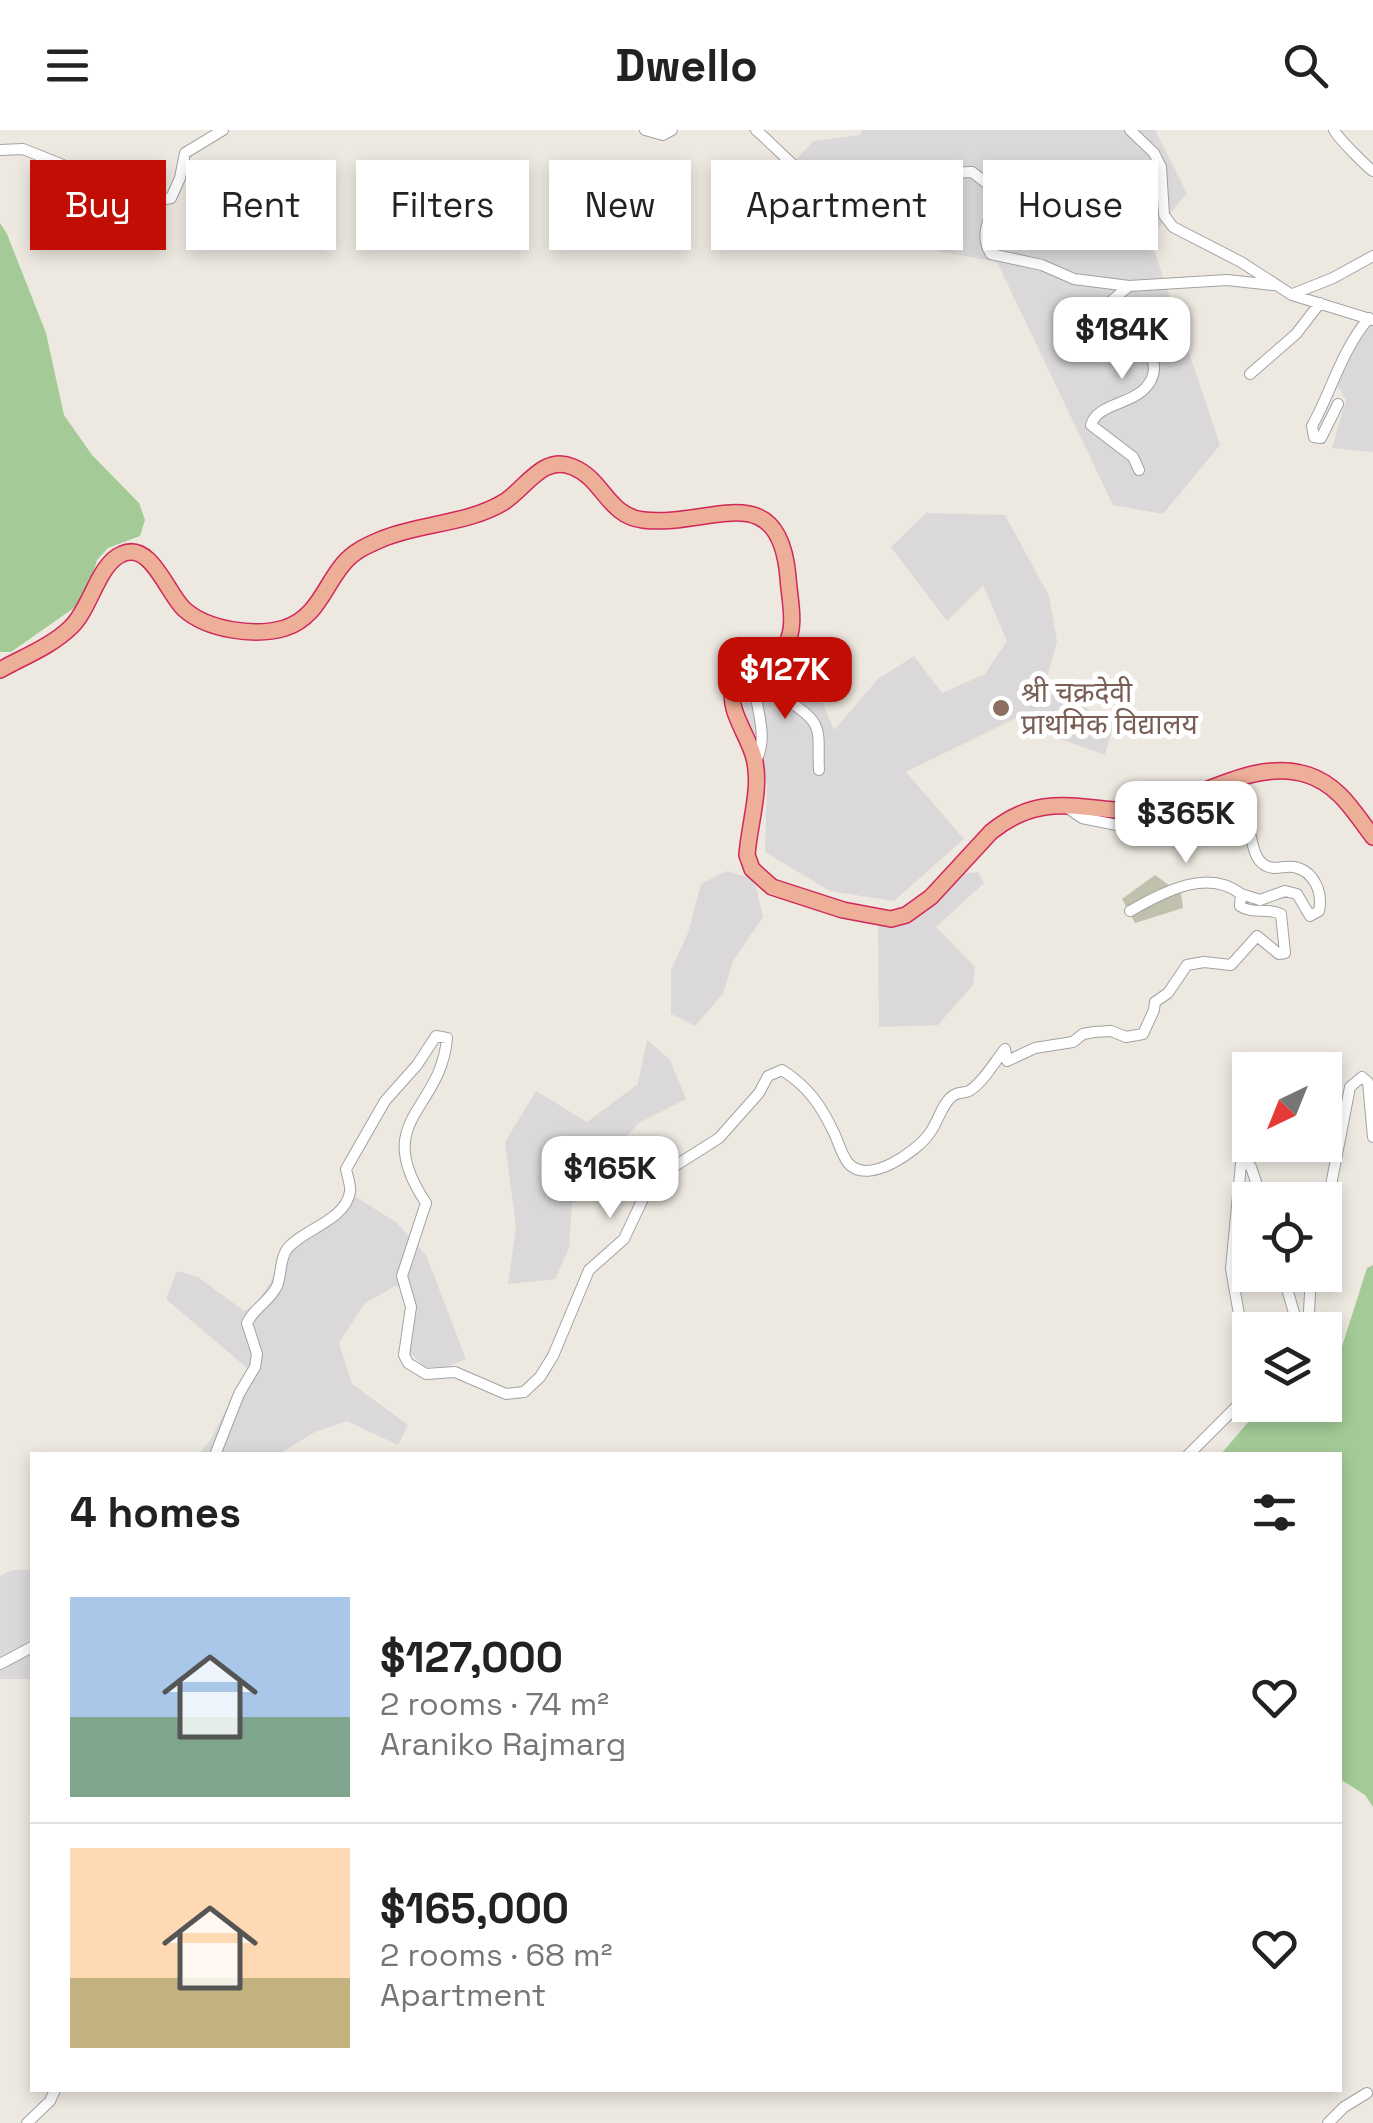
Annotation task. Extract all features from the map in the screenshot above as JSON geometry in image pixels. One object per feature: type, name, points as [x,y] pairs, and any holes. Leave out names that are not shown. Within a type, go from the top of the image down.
[{"type":"highway","points":[[0,670],[68,630],[86,610],[106,568],[122,554],[133,552],[156,566],[168,590],[198,619],[232,629],[286,628],[317,606],[336,573],[354,553],[409,528],[494,507],[536,473],[560,464],[585,475],[609,503],[634,519],[653,522],[749,512],[775,528],[786,560],[791,629],[780,650],[739,678],[732,700],[755,762],[747,855],[752,869],[772,887],[878,919],[906,916],[918,909],[1004,822],[1036,806],[1061,804],[1138,812],[1242,778],[1287,771],[1310,775],[1338,790],[1373,837]]},
{"type":"street","points":[[0,150],[23,149],[63,165],[94,200],[130,206],[171,198],[185,153],[222,130]]},
{"type":"street","points":[[645,130],[664,135],[672,130]]},
{"type":"street","points":[[756,130],[798,169],[825,183],[871,196],[914,193],[952,172],[972,172],[998,192],[986,222],[985,241],[991,254],[1042,265],[1074,279],[1129,286],[1226,280],[1273,284]]},
{"type":"street","points":[[1130,130],[1154,153],[1161,167],[1164,215],[1173,226],[1292,295],[1371,319]]},
{"type":"street","points":[[1334,130],[1339,140],[1373,171]]},
{"type":"street","points":[[1292,295],[1373,256]]},
{"type":"street","points":[[1129,286],[1109,303],[1112,316],[1152,354],[1156,366],[1144,390],[1126,403],[1105,409],[1093,418],[1091,425],[1132,457],[1138,470]]},
{"type":"street","points":[[1250,374],[1296,334],[1320,304]]},
{"type":"street","points":[[1338,404],[1325,433],[1314,437],[1312,426],[1324,406],[1334,372],[1357,332],[1371,319]]},
{"type":"street","points":[[755,762],[763,725],[756,686],[767,680],[788,702],[803,707],[814,720],[820,741],[818,770]]},
{"type":"street","points":[[1061,804],[1082,818],[1177,837],[1190,836],[1232,819],[1243,820],[1263,864],[1276,869],[1291,866],[1305,872],[1318,886],[1322,898],[1318,910],[1310,916],[1297,894],[1286,892],[1260,900],[1241,894],[1228,884],[1209,882],[1172,888],[1130,912]]},
{"type":"street","points":[[216,1452],[239,1394],[255,1367],[257,1354],[248,1323],[252,1313],[278,1284],[280,1263],[288,1248],[343,1204],[350,1191],[346,1168],[385,1102],[436,1036],[447,1038],[446,1047],[433,1083],[408,1126],[404,1148],[409,1178],[426,1203],[402,1276],[411,1307],[404,1355],[408,1363],[426,1374],[455,1372],[506,1394],[524,1392],[540,1377],[553,1356],[588,1270],[624,1239],[648,1188],[656,1178],[718,1138],[759,1092],[768,1076],[782,1070],[799,1080],[821,1104],[848,1163],[859,1171],[874,1170],[904,1156],[929,1136],[954,1094],[976,1086],[1005,1049],[1006,1061],[1036,1048],[1073,1042],[1083,1034],[1143,1034],[1154,1002],[1168,993],[1187,965],[1231,965],[1257,936],[1279,954],[1285,953],[1281,914],[1274,910],[1248,911],[1240,906],[1241,894]]},
{"type":"street","points":[[1332,1182],[1350,1087],[1362,1076],[1368,1082],[1373,1137]]},
{"type":"street","points":[[1238,1182],[1240,1164],[1246,1162],[1256,1182]]},
{"type":"street","points":[[1191,1452],[1237,1406],[1249,1371],[1235,1292]]},
{"type":"street","points":[[0,1664],[30,1648]]},
{"type":"street","points":[[28,2123],[54,2092]]},
{"type":"street","points":[[1328,2123],[1344,2107],[1368,2094]]},
{"type":"shaded area","points":[[862,130],[1155,130],[1187,193],[1158,228],[1158,160],[983,160],[983,250],[1154,250],[1220,445],[1163,514],[1113,505],[997,262],[937,250],[963,250],[963,160],[796,160],[813,141],[860,135]]},
{"type":"shaded area","points":[[1373,313],[1373,452],[1332,448],[1346,400],[1337,384],[1357,337]]},
{"type":"shaded area","points":[[926,513],[1005,515],[1049,596],[1057,641],[1047,678],[1112,728],[1105,755],[1057,738],[1026,713],[906,772],[964,839],[894,901],[830,891],[765,852],[767,784],[743,703],[746,675],[800,649],[834,730],[878,679],[914,656],[942,693],[985,674],[1007,641],[983,585],[947,621],[891,547]]},
{"type":"shaded area","points":[[727,871],[754,879],[763,917],[733,961],[723,994],[695,1026],[671,1014],[671,970],[688,933],[701,884]]},
{"type":"shaded area","points":[[978,872],[984,883],[936,927],[975,967],[973,985],[938,1025],[879,1027],[878,927],[961,874]]},
{"type":"shaded area","points":[[1155,875],[1181,894],[1183,908],[1135,923],[1122,899]]},
{"type":"shaded area","points":[[647,1040],[670,1060],[686,1099],[639,1123],[606,1157],[572,1204],[569,1248],[555,1279],[508,1284],[516,1227],[505,1142],[536,1091],[587,1122],[638,1084]]},
{"type":"shaded area","points":[[354,1196],[396,1222],[426,1255],[466,1359],[446,1367],[425,1367],[410,1353],[415,1305],[409,1287],[395,1286],[364,1304],[339,1343],[352,1384],[408,1425],[398,1445],[347,1421],[315,1432],[282,1452],[200,1452],[247,1368],[166,1299],[177,1271],[198,1277],[244,1311],[256,1304],[292,1249],[327,1225]]},
{"type":"shaded area","points":[[12,1570],[30,1570],[30,1679],[0,1679],[0,1576]]},
{"type":"green space","points":[[0,223],[46,333],[64,415],[92,455],[139,503],[145,520],[140,536],[108,548],[97,560],[81,603],[11,652],[0,652]]},
{"type":"green space","points":[[1373,1265],[1373,1807],[1365,1795],[1342,1780],[1342,1452],[1223,1452],[1248,1422],[1342,1422],[1342,1347],[1367,1268]]},
{"type":"place","name":"श्री चक्रदेवी प्राथमिक विद्यालय","points":[[1001,708]]}]
